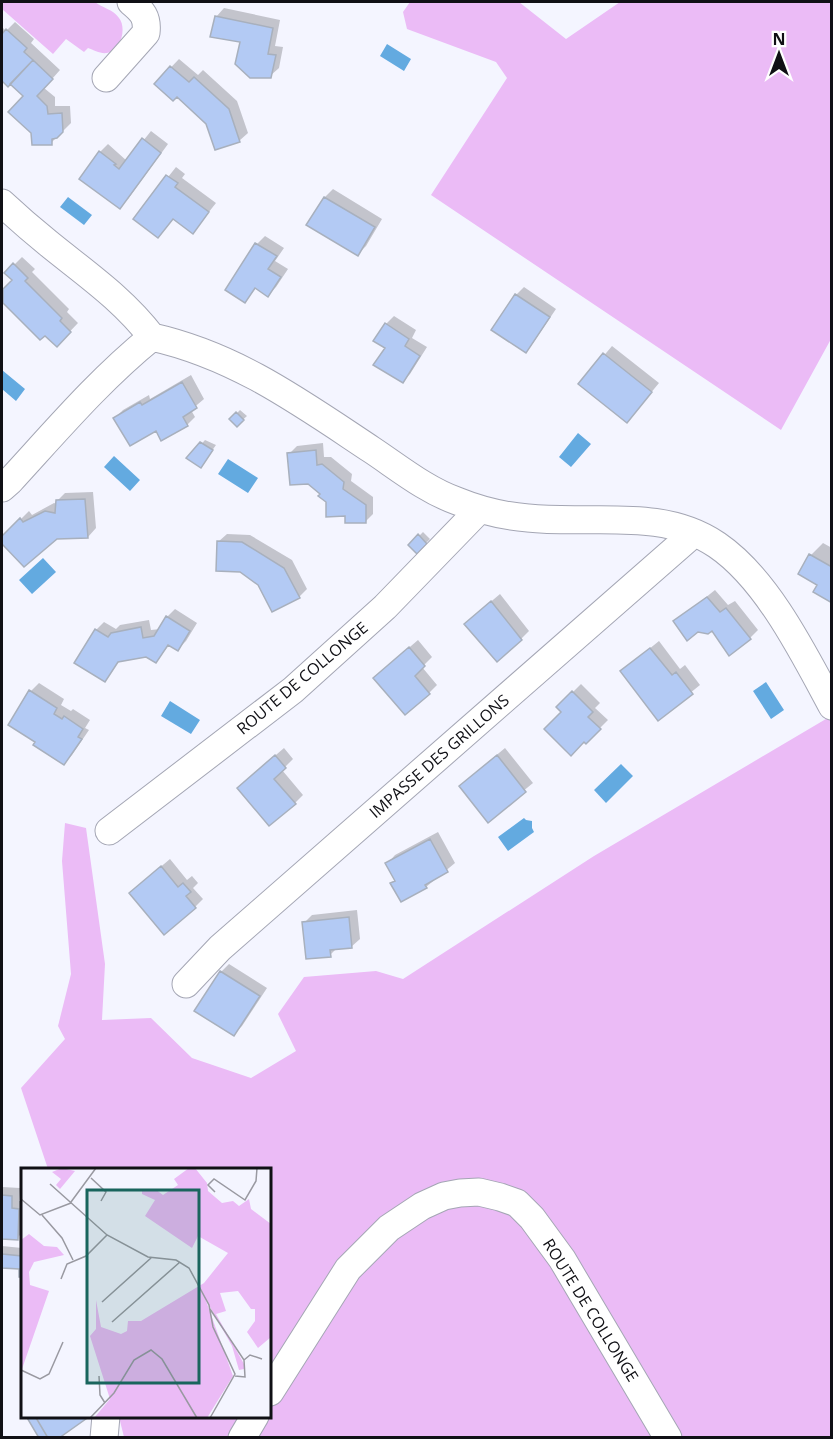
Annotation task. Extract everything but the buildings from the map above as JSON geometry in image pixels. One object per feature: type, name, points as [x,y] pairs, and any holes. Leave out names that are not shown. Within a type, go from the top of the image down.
[{"type":"street","points":[[106,78],[146,33],[147,23],[143,13],[131,2]]},
{"type":"street","points":[[2,203],[45,241],[111,293],[133,313],[152,337],[185,344],[280,389],[429,488],[456,501],[528,518],[661,522],[694,533],[717,545],[759,584],[831,706]]},
{"type":"street","points":[[2,488],[91,391],[152,337]]},
{"type":"street","name":"ROUTE DE COLLONGE","points":[[109,831],[293,690],[385,607],[480,508]]},
{"type":"street","name":"IMPASSE DES GRILLONS","points":[[186,984],[220,948],[694,533]]},
{"type":"street","name":"ROUTE DE COLLONGE","points":[[272,1389],[348,1269],[389,1228],[422,1206],[444,1196],[479,1192],[517,1203],[532,1218],[562,1259],[668,1437]]},
{"type":"street","points":[[104,1437],[106,1418]]},
{"type":"street","points":[[242,1437],[254,1418]]},
{"type":"shaded area","points":[[2,2],[95,2],[119,18],[122,27],[121,38],[116,48],[107,53],[88,48],[84,52],[66,39],[53,54],[2,9]]},
{"type":"shaded area","points":[[410,2],[519,2],[566,39],[620,2],[831,2],[831,339],[781,430],[431,195],[507,78],[496,62],[407,29],[403,12]]},
{"type":"shaded area","points":[[831,716],[831,1437],[124,1437],[119,1418],[272,1418],[272,1168],[48,1168],[21,1088],[65,1039],[58,1026],[71,974],[62,861],[65,823],[86,828],[105,964],[102,1020],[151,1018],[192,1058],[251,1078],[296,1051],[278,1014],[304,977],[376,971],[403,979],[594,856]]},
{"type":"water","points":[[387,44],[411,59],[404,71],[380,56]]},
{"type":"water","points":[[68,197],[92,215],[84,225],[60,207]]},
{"type":"water","points":[[2,370],[25,389],[16,401],[2,389]]},
{"type":"water","points":[[578,433],[591,444],[571,467],[559,457]]},
{"type":"water","points":[[114,456],[140,480],[130,491],[104,467]]},
{"type":"water","points":[[228,459],[258,478],[248,493],[218,474]]},
{"type":"water","points":[[43,558],[56,572],[32,594],[19,580]]},
{"type":"water","points":[[766,682],[784,710],[771,719],[753,691]]},
{"type":"water","points":[[170,701],[200,720],[191,734],[161,716]]},
{"type":"water","points":[[621,764],[633,776],[606,803],[594,790]]},
{"type":"water","points":[[524,818],[532,821],[534,832],[508,851],[498,837]]}]
